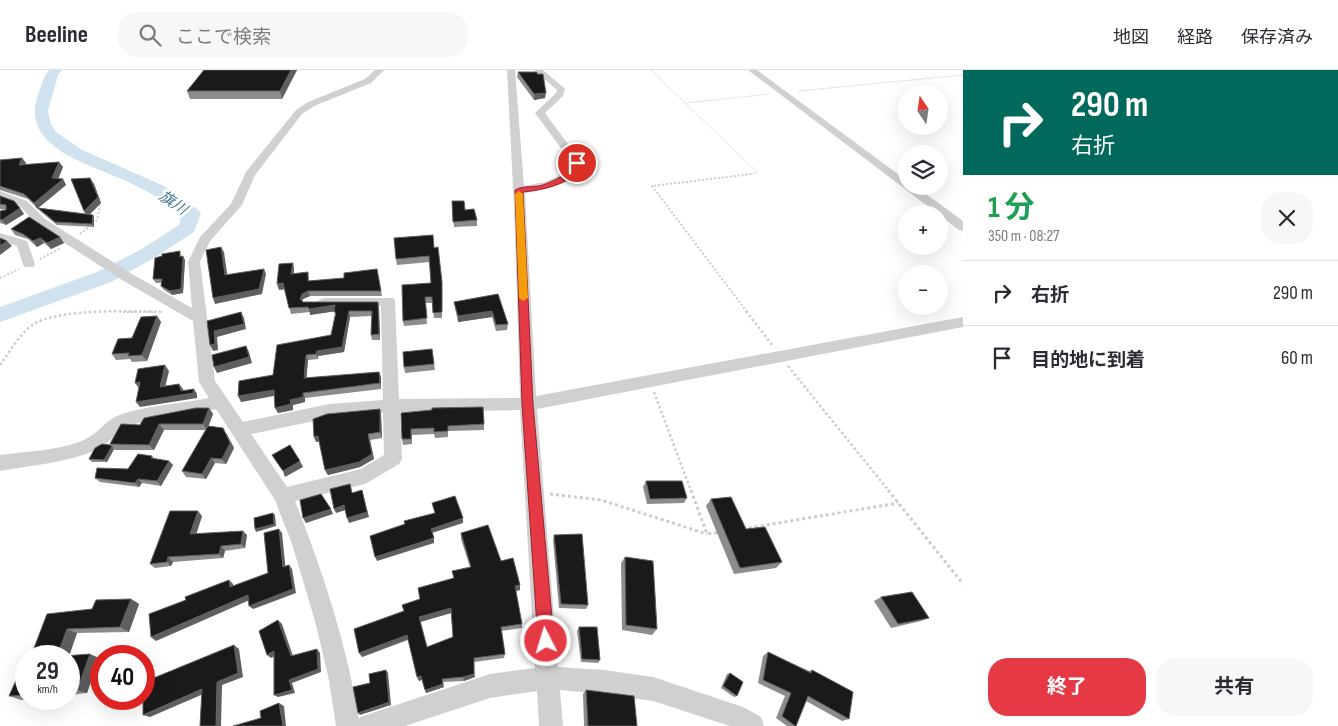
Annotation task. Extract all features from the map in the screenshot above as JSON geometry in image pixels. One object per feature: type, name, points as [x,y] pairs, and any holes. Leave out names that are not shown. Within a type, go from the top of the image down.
[{"type":"street","points":[[348,726],[340,680],[326,621],[302,544],[283,496],[207,382],[194,316],[194,262],[204,240],[236,205],[250,174],[299,112],[311,104],[368,81],[380,70]]},
{"type":"street","points":[[511,70],[528,404],[552,726]]},
{"type":"street","points":[[518,190],[541,188],[561,180],[576,171],[577,163],[540,113],[560,94],[561,89],[538,70]]},
{"type":"street","points":[[752,70],[898,179]]},
{"type":"street","points":[[0,194],[23,203],[41,222],[127,277],[194,316]]},
{"type":"street","points":[[919,195],[963,227]]},
{"type":"street","points":[[1,237],[34,214]]},
{"type":"street","points":[[1,237],[23,244],[29,264]]},
{"type":"street","points":[[283,496],[365,476],[393,459],[388,302],[310,303]]},
{"type":"street","points":[[238,430],[329,411],[392,406],[528,404],[963,322]]},
{"type":"street","points":[[0,463],[79,449],[99,440],[119,422],[140,416],[172,408],[199,408],[220,402]]},
{"type":"street","points":[[369,726],[490,686],[549,678],[604,682],[653,689],[735,715],[752,726]]},
{"type":"path","points":[[651,70],[758,173],[652,186],[781,356],[963,584]]},
{"type":"path","points":[[686,103],[963,75]]},
{"type":"path","points":[[0,365],[32,325],[49,319],[115,310],[194,316]]},
{"type":"path","points":[[650,381],[708,534]]},
{"type":"path","points":[[534,493],[601,500],[708,534],[726,531]]},
{"type":"path","points":[[736,530],[898,503]]},
{"type":"building","points":[[204,70],[291,70],[280,91],[187,91]]},
{"type":"building","points":[[518,72],[537,72],[537,74],[543,74],[546,93],[534,94]]},
{"type":"building","points":[[22,158],[19,165],[59,162],[52,178],[63,179],[34,203],[24,194],[0,186],[0,160]]},
{"type":"building","points":[[90,178],[98,197],[84,211],[71,179]]},
{"type":"building","points":[[0,196],[14,201],[20,208],[2,220],[0,219],[0,211],[6,210],[6,205],[0,204]]},
{"type":"building","points":[[452,201],[464,201],[465,210],[474,209],[477,220],[453,222]]},
{"type":"building","points":[[38,208],[93,215],[92,224],[55,222]]},
{"type":"building","points":[[29,217],[60,237],[47,243],[40,238],[33,241],[11,229]]},
{"type":"building","points":[[433,235],[434,248],[438,247],[442,282],[442,312],[433,313],[432,297],[425,297],[427,318],[403,321],[402,285],[431,283],[429,256],[396,259],[394,238]]},
{"type":"building","points":[[0,238],[7,241],[0,246]]},
{"type":"building","points":[[221,247],[225,275],[264,269],[259,289],[213,298],[206,250]]},
{"type":"building","points":[[180,251],[180,257],[183,256],[181,289],[170,291],[161,286],[162,279],[153,279],[155,258],[162,256],[162,254]]},
{"type":"building","points":[[293,263],[291,274],[308,272],[308,281],[344,278],[344,273],[377,269],[381,291],[308,291],[302,294],[300,299],[303,302],[378,302],[379,334],[371,335],[372,311],[349,311],[342,347],[317,351],[316,354],[306,355],[304,378],[379,372],[380,383],[303,393],[303,397],[290,400],[291,404],[275,408],[274,390],[238,396],[239,381],[273,375],[277,345],[331,335],[336,312],[334,312],[335,305],[309,309],[308,307],[289,308],[283,283],[277,284],[279,264]]},
{"type":"building","points":[[498,294],[508,324],[496,325],[492,311],[458,316],[454,302]]},
{"type":"building","points":[[241,312],[244,324],[214,331],[215,344],[210,345],[207,321]]},
{"type":"building","points":[[157,316],[142,355],[128,356],[129,353],[112,354],[118,339],[132,338],[141,317]]},
{"type":"building","points":[[246,346],[249,357],[214,367],[212,355]]},
{"type":"building","points":[[432,349],[434,364],[404,367],[403,352]]},
{"type":"building","points":[[165,365],[160,387],[179,384],[181,391],[194,389],[193,393],[136,402],[140,382],[135,383],[138,369]]},
{"type":"building","points":[[483,407],[484,424],[448,426],[448,431],[434,432],[434,428],[411,429],[411,439],[402,439],[401,413],[432,410],[432,408]]},
{"type":"building","points":[[196,408],[209,408],[203,424],[159,424],[149,445],[110,444],[121,424],[140,425],[144,418]]},
{"type":"building","points":[[380,409],[380,432],[368,434],[372,454],[359,462],[325,470],[318,436],[314,437],[313,419],[327,414]]},
{"type":"building","points":[[208,426],[223,428],[230,443],[222,459],[211,458],[202,474],[182,471]]},
{"type":"building","points":[[102,444],[112,446],[104,460],[89,459],[95,448]]},
{"type":"building","points":[[290,445],[300,461],[283,471],[272,455]]},
{"type":"building","points":[[138,454],[169,461],[157,481],[138,479],[135,483],[95,478],[97,468],[128,469]]},
{"type":"building","points":[[646,481],[682,481],[687,498],[650,499]]},
{"type":"building","points":[[350,484],[352,493],[362,490],[367,512],[347,518],[344,505],[334,509],[330,489]]},
{"type":"building","points":[[321,494],[331,509],[303,518],[300,500]]},
{"type":"building","points":[[455,496],[463,518],[431,529],[434,538],[375,557],[370,536],[405,524],[404,521],[435,513],[432,503]]},
{"type":"building","points":[[731,497],[746,529],[765,527],[782,562],[740,568],[711,499]]},
{"type":"building","points":[[170,511],[198,511],[190,534],[243,531],[241,544],[221,546],[219,554],[168,557],[167,562],[150,564]]},
{"type":"building","points":[[273,513],[274,524],[255,529],[254,518]]},
{"type":"building","points":[[488,525],[501,561],[513,558],[520,585],[515,586],[522,624],[501,627],[505,654],[474,658],[474,674],[442,679],[443,684],[425,690],[421,676],[417,677],[407,635],[359,653],[354,629],[404,611],[402,605],[420,599],[418,588],[454,578],[452,571],[471,567],[461,533]],"holes":[[[451,608],[453,637],[427,647],[419,617]]]},
{"type":"building","points":[[279,529],[283,567],[289,565],[293,589],[249,606],[248,595],[151,637],[149,614],[186,600],[185,597],[229,580],[230,587],[268,573],[264,533]]},
{"type":"building","points":[[582,534],[588,605],[561,604],[554,535]]},
{"type":"building","points":[[625,557],[653,561],[657,629],[626,625]]},
{"type":"building","points":[[912,592],[929,618],[898,624],[881,597]]},
{"type":"building","points":[[131,599],[120,627],[67,629],[61,645],[35,645],[47,614],[92,609],[96,600]]},
{"type":"building","points":[[278,620],[291,656],[317,649],[318,669],[289,680],[292,690],[274,695],[274,651],[267,655],[259,631]]},
{"type":"building","points":[[579,627],[597,627],[600,660],[582,659]]},
{"type":"building","points":[[234,645],[238,673],[217,682],[216,726],[200,726],[202,689],[155,710],[155,677]]},
{"type":"building","points":[[768,652],[811,673],[812,670],[853,692],[849,719],[808,696],[796,726],[782,716],[791,693],[763,680]]},
{"type":"building","points":[[90,654],[80,682],[80,655]]},
{"type":"building","points":[[386,670],[389,702],[358,713],[353,687],[370,683],[369,674]]},
{"type":"building","points":[[730,673],[743,682],[737,696],[723,686]]},
{"type":"building","points":[[15,682],[15,696],[9,696]]},
{"type":"building","points":[[586,690],[634,696],[637,726],[588,726]]},
{"type":"building","points":[[279,703],[283,726],[233,726],[261,718],[260,711]]},
{"type":"building","points":[[143,710],[154,710],[143,715]]},
{"type":"waterway","name":"旗川","points":[[0,315],[104,277],[147,254],[187,228],[192,213],[148,185],[76,153],[62,145],[51,135],[43,124],[41,111],[52,74],[56,70]]},
{"type":"slow traffic","points":[[519,194],[523,298]]},
{"type":"route","points":[[546,641],[528,404],[518,190],[541,188],[561,180],[576,171],[577,163]]}]
